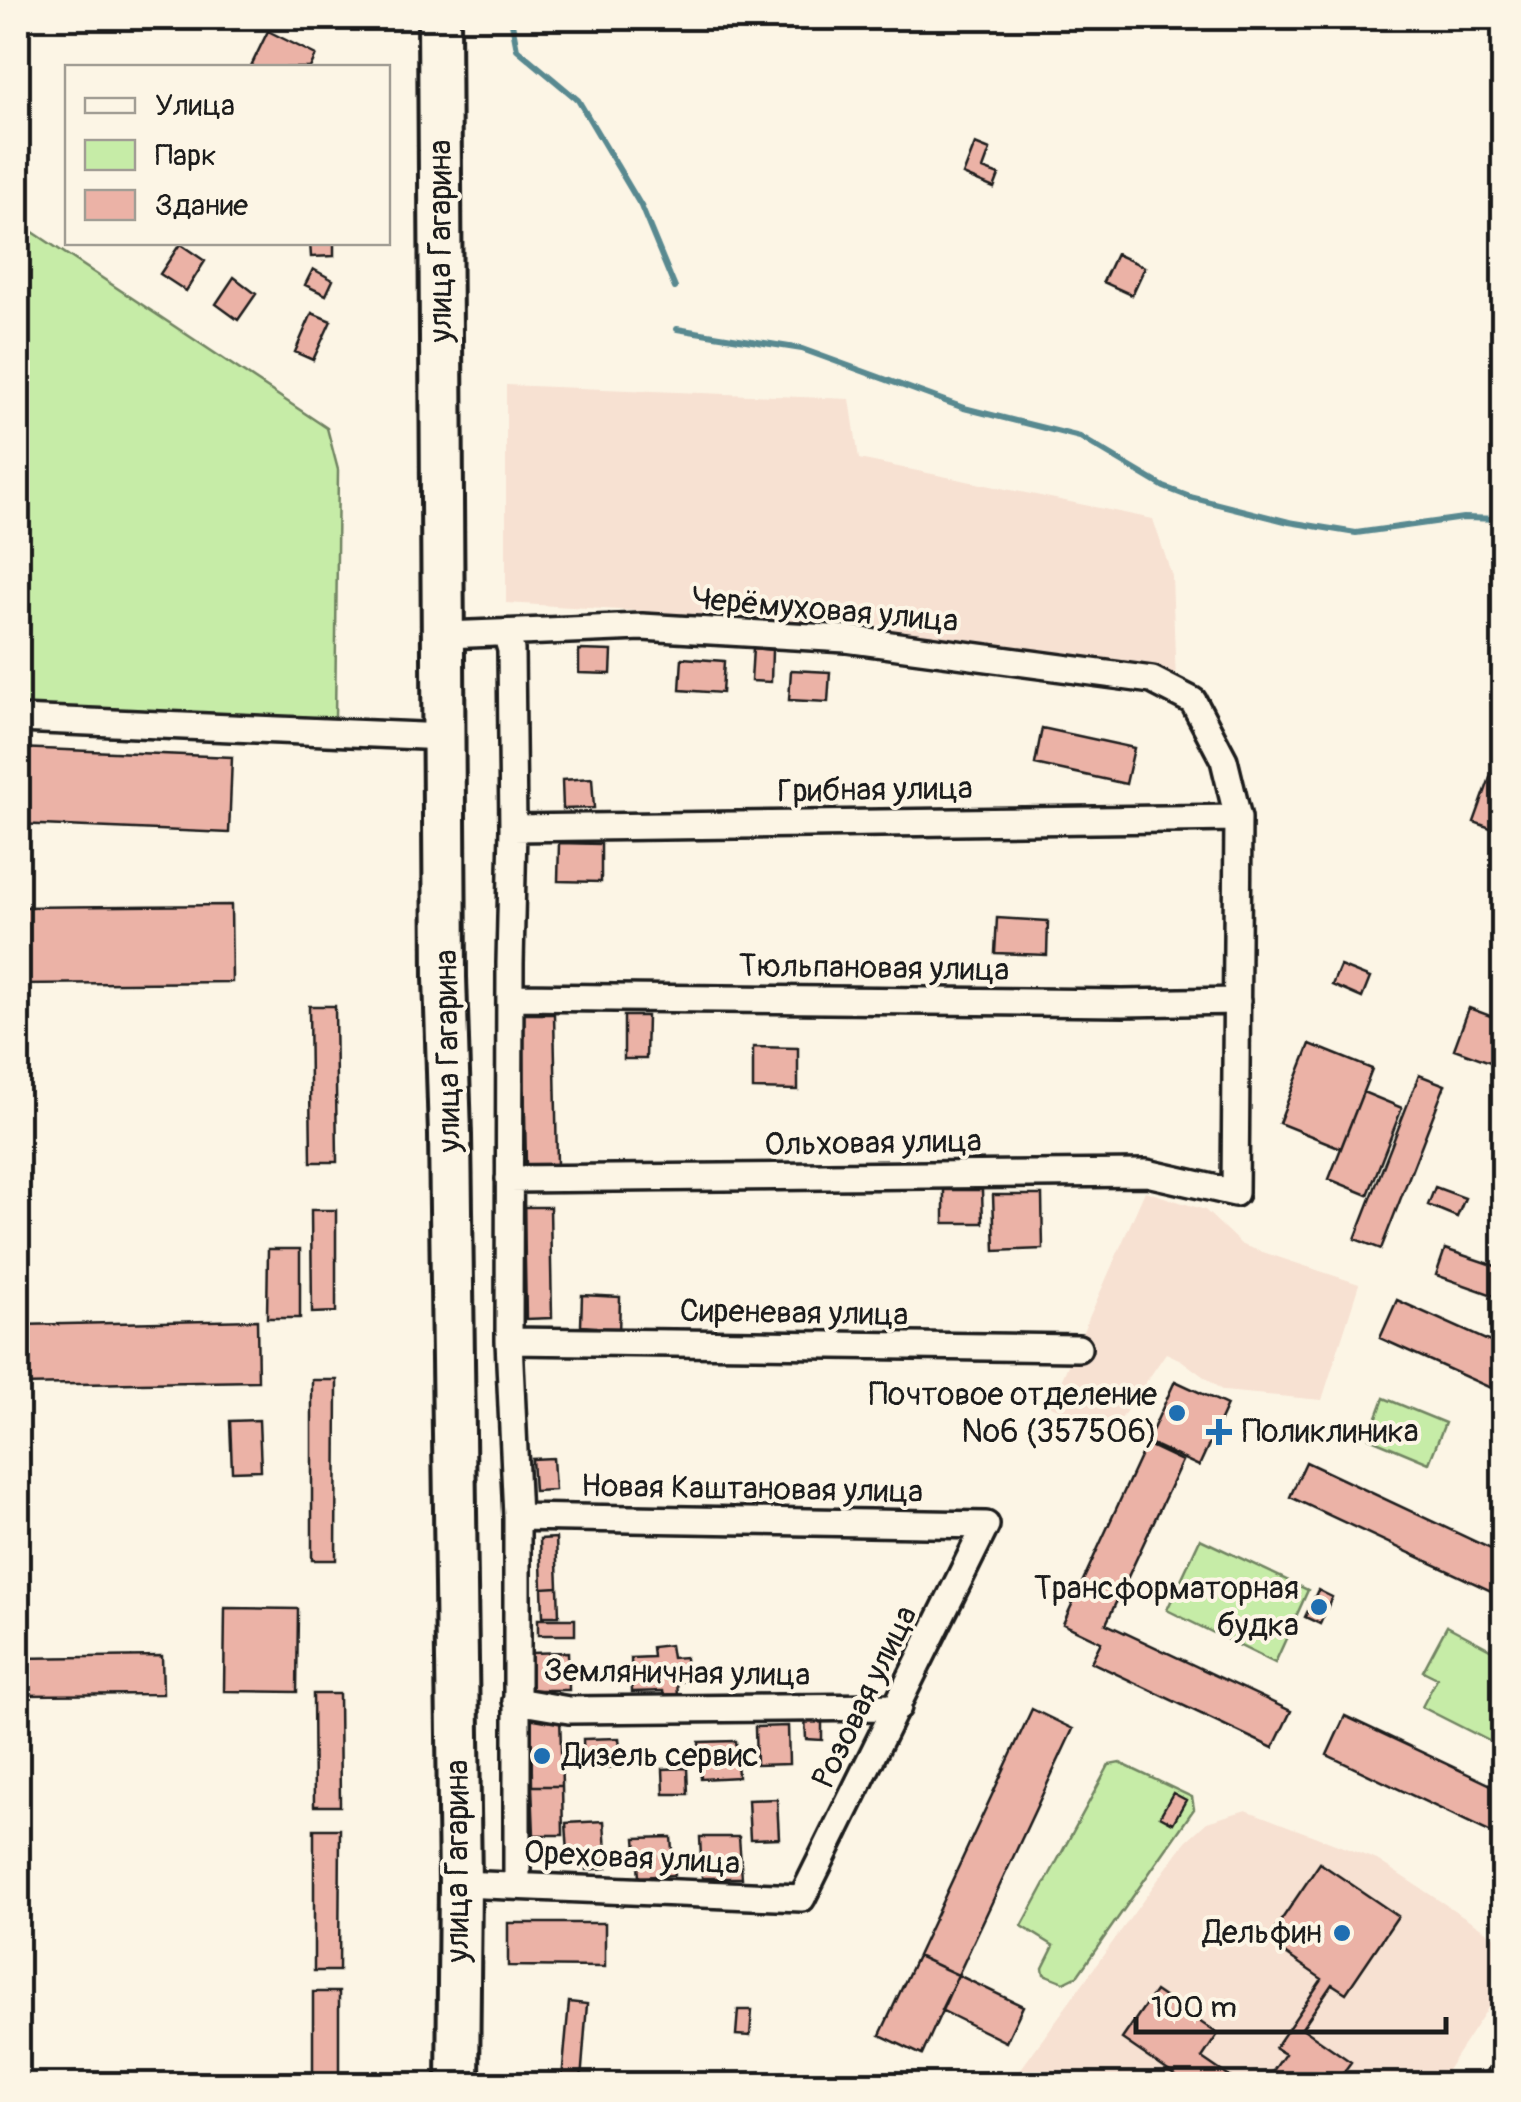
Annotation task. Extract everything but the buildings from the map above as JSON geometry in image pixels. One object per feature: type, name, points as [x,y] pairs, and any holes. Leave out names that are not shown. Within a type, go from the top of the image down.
[{"type":"main road","name":"улица Гагарина","points":[[440,18],[445,977],[460,1884],[458,2084]]},
{"type":"street","name":"Черёмуховая улица","points":[[445,635],[642,627],[846,639],[1152,680],[1194,700],[1224,760],[1238,818]]},
{"type":"street","points":[[506,632],[512,650],[509,1341],[516,1517],[518,1885]]},
{"type":"street","points":[[18,719],[445,737]]},
{"type":"street","points":[[1237,1001],[1238,818]]},
{"type":"street","name":"Грибная улица","points":[[513,828],[1238,818]]},
{"type":"street","name":"Тюльпановая улица","points":[[510,997],[1237,1001]]},
{"type":"street","name":"Ольховая улица","points":[[509,1179],[1147,1173],[1235,1194],[1237,1001]]},
{"type":"street","name":"Сиреневая улица","points":[[509,1341],[1078,1348]]},
{"type":"street","name":"Новая Каштановая улица","points":[[516,1517],[986,1525]]},
{"type":"street","name":"Розовая улица","points":[[802,1898],[986,1525]]},
{"type":"street","name":"Земляничная улица","points":[[516,1701],[570,1710],[898,1707]]},
{"type":"street","name":"Ореховая улица","points":[[460,1884],[802,1898]]},
{"type":"street","points":[[1498,2084],[1504,2077]]},
{"type":"shaded area","points":[[506,385],[850,399],[859,459],[1153,519],[1172,576],[1176,682],[834,623],[506,603]]},
{"type":"shaded area","points":[[1145,1191],[1205,1210],[1242,1245],[1359,1284],[1322,1400],[1223,1391],[1166,1353],[1114,1429],[1050,1406]]},
{"type":"shaded area","points":[[1246,1810],[1377,1860],[1503,1942],[1503,1985],[1438,2084],[1010,2084],[1186,1841],[1207,1822]]},
{"type":"green space","points":[[18,222],[327,428],[338,470],[335,720],[18,706]]},
{"type":"green space","points":[[1384,1398],[1445,1423],[1429,1463],[1369,1438]]},
{"type":"green space","points":[[1200,1539],[1308,1590],[1275,1663],[1167,1610]]},
{"type":"green space","points":[[1447,1626],[1503,1656],[1503,1748],[1422,1707],[1437,1678],[1423,1671]]},
{"type":"green space","points":[[1120,1763],[1192,1797],[1194,1809],[1078,1975],[1064,1982],[1044,1974],[1054,1946],[1022,1926],[1109,1765]]},
{"type":"waterway","points":[[511,18],[517,49],[578,100],[641,206],[675,288]]},
{"type":"waterway","points":[[677,329],[802,349],[964,408],[1080,437],[1164,487],[1289,522],[1356,533],[1463,518],[1504,519]]},
{"type":"place","name":"Почтовое отделение №6 (357506)","points":[[1177,1413]]},
{"type":"place","name":"Поликлиника","points":[[1219,1432]]},
{"type":"place","name":"Трансформаторная будка","points":[[1319,1607]]},
{"type":"place","name":"Дизель сервис","points":[[542,1756]]},
{"type":"place","name":"Дельфин","points":[[1342,1933]]}]
